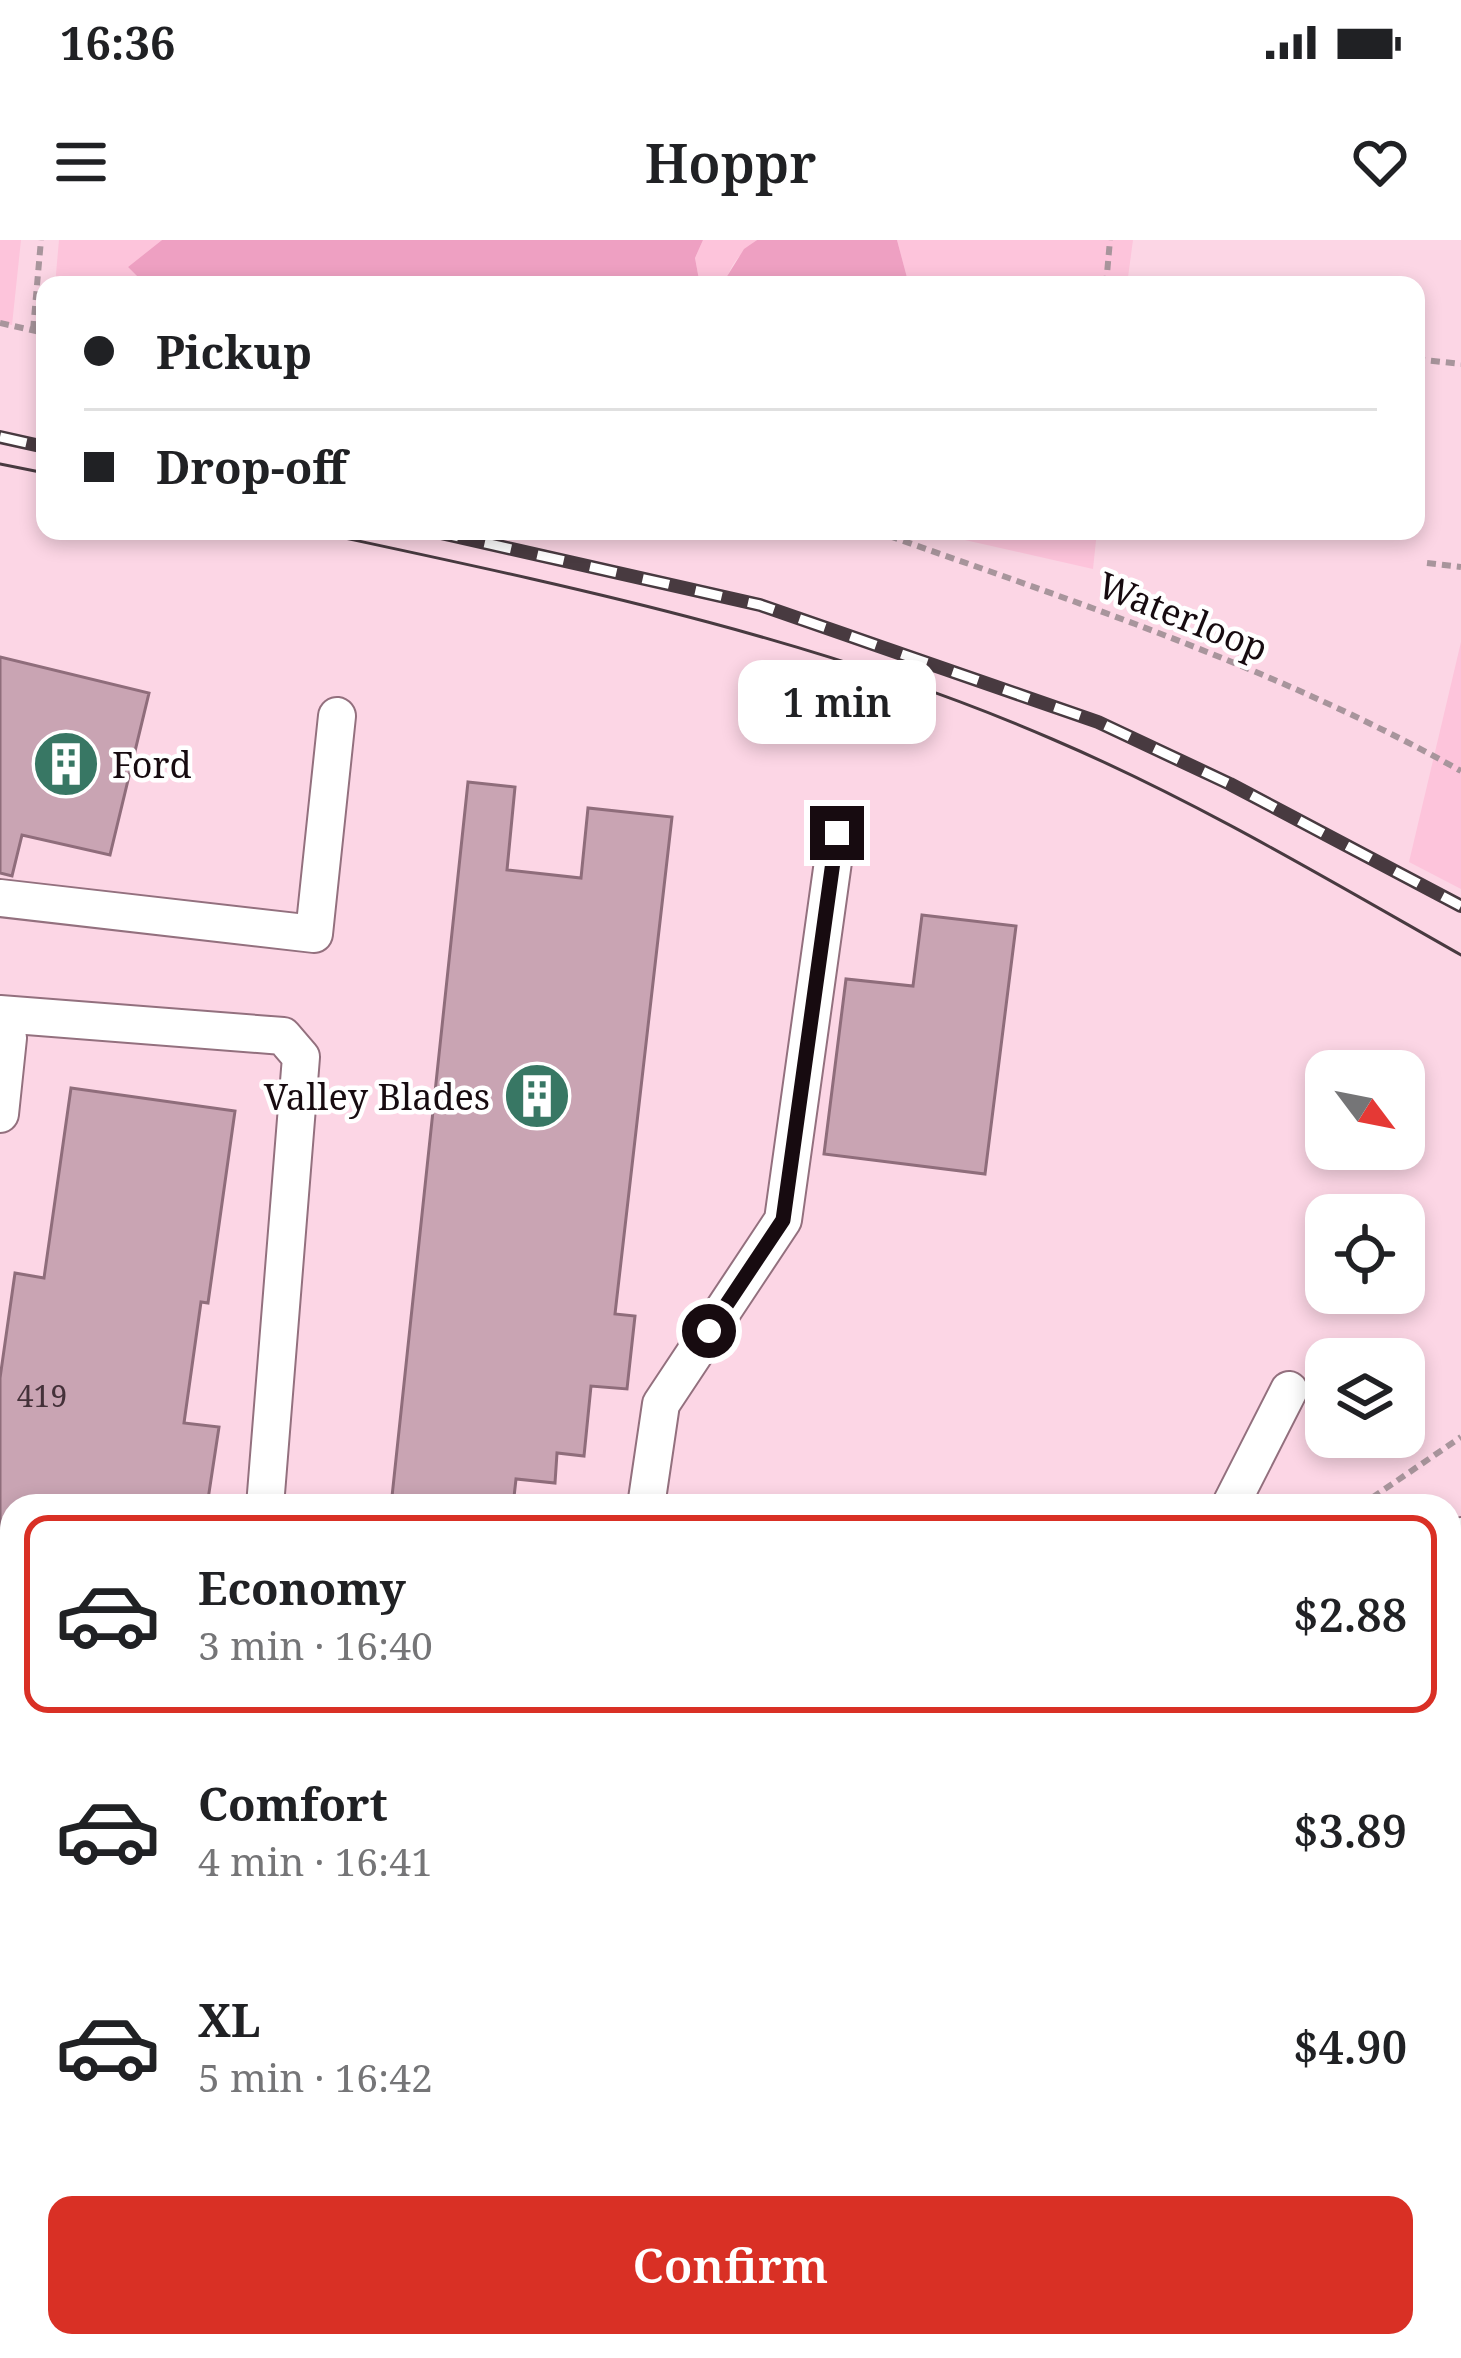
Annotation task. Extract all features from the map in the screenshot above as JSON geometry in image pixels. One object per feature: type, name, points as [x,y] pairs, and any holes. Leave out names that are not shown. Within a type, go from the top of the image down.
[{"type":"street","points":[[0,898],[314,934],[337,716]]},
{"type":"street","points":[[648,1494],[662,1404],[783,1220],[837,833]]},
{"type":"street","points":[[0,1015],[283,1036],[301,1058],[266,1494]]},
{"type":"street","points":[[0,1027],[8,1038],[0,1114]]},
{"type":"street","points":[[1236,1494],[1289,1390]]},
{"type":"path","points":[[37,276],[41,240]]},
{"type":"path","points":[[1107,276],[1110,240]]},
{"type":"path","points":[[32,330],[36,290]]},
{"type":"path","points":[[0,323],[36,331]]},
{"type":"path","points":[[1425,360],[1461,364]]},
{"type":"path","name":"Waterloop","points":[[901,540],[1096,608],[1348,713],[1461,771]]},
{"type":"path","points":[[1427,563],[1461,566]]},
{"type":"path","points":[[1378,1494],[1461,1437]]},
{"type":"shaded area","points":[[0,240],[1461,240],[1461,1494],[0,1494]]},
{"type":"shaded area","points":[[0,240],[21,240],[12,325],[0,323]]},
{"type":"shaded area","points":[[59,240],[162,240],[128,267],[137,276],[56,276]]},
{"type":"shaded area","points":[[162,240],[703,240],[695,258],[698,276],[137,276],[128,267]]},
{"type":"shaded area","points":[[703,240],[757,240],[736,260],[728,276],[698,276],[695,258]]},
{"type":"shaded area","points":[[757,240],[897,240],[907,276],[727,276],[744,249]]},
{"type":"shaded area","points":[[897,240],[1133,240],[1128,276],[907,276]]},
{"type":"shaded area","points":[[965,540],[1096,540],[1093,569]]},
{"type":"shaded area","points":[[1461,642],[1461,889],[1409,862]]},
{"type":"building","name":"Ford","points":[[0,657],[149,693],[110,855],[22,835],[12,876],[0,873]]},
{"type":"building","name":"Valley Blades","points":[[468,782],[515,787],[507,870],[581,878],[588,808],[672,817],[615,1314],[635,1316],[627,1389],[591,1386],[584,1456],[557,1453],[555,1483],[516,1479],[514,1494],[392,1494]]},
{"type":"building","points":[[922,915],[1016,926],[985,1174],[824,1154],[846,979],[913,986]]},
{"type":"building","points":[[71,1088],[235,1111],[208,1303],[201,1302],[184,1423],[219,1427],[209,1494],[0,1494],[0,1378],[15,1273],[44,1278]]},
{"type":"tram line","points":[[0,464],[36,471]]},
{"type":"tram line","points":[[353,540],[687,617],[780,642],[962,703],[1157,788],[1461,955]]},
{"type":"tram line","points":[[1439,895],[1461,907]]},
{"type":"railway","points":[[0,437],[36,445]]},
{"type":"railway","points":[[472,540],[760,605],[1098,722],[1230,784],[1461,906]]},
{"type":"place","name":"Ford","points":[[66,764]]},
{"type":"place","name":"Valley Blades","points":[[537,1096]]},
{"type":"route","points":[[709,1331],[783,1220],[837,833]]}]
